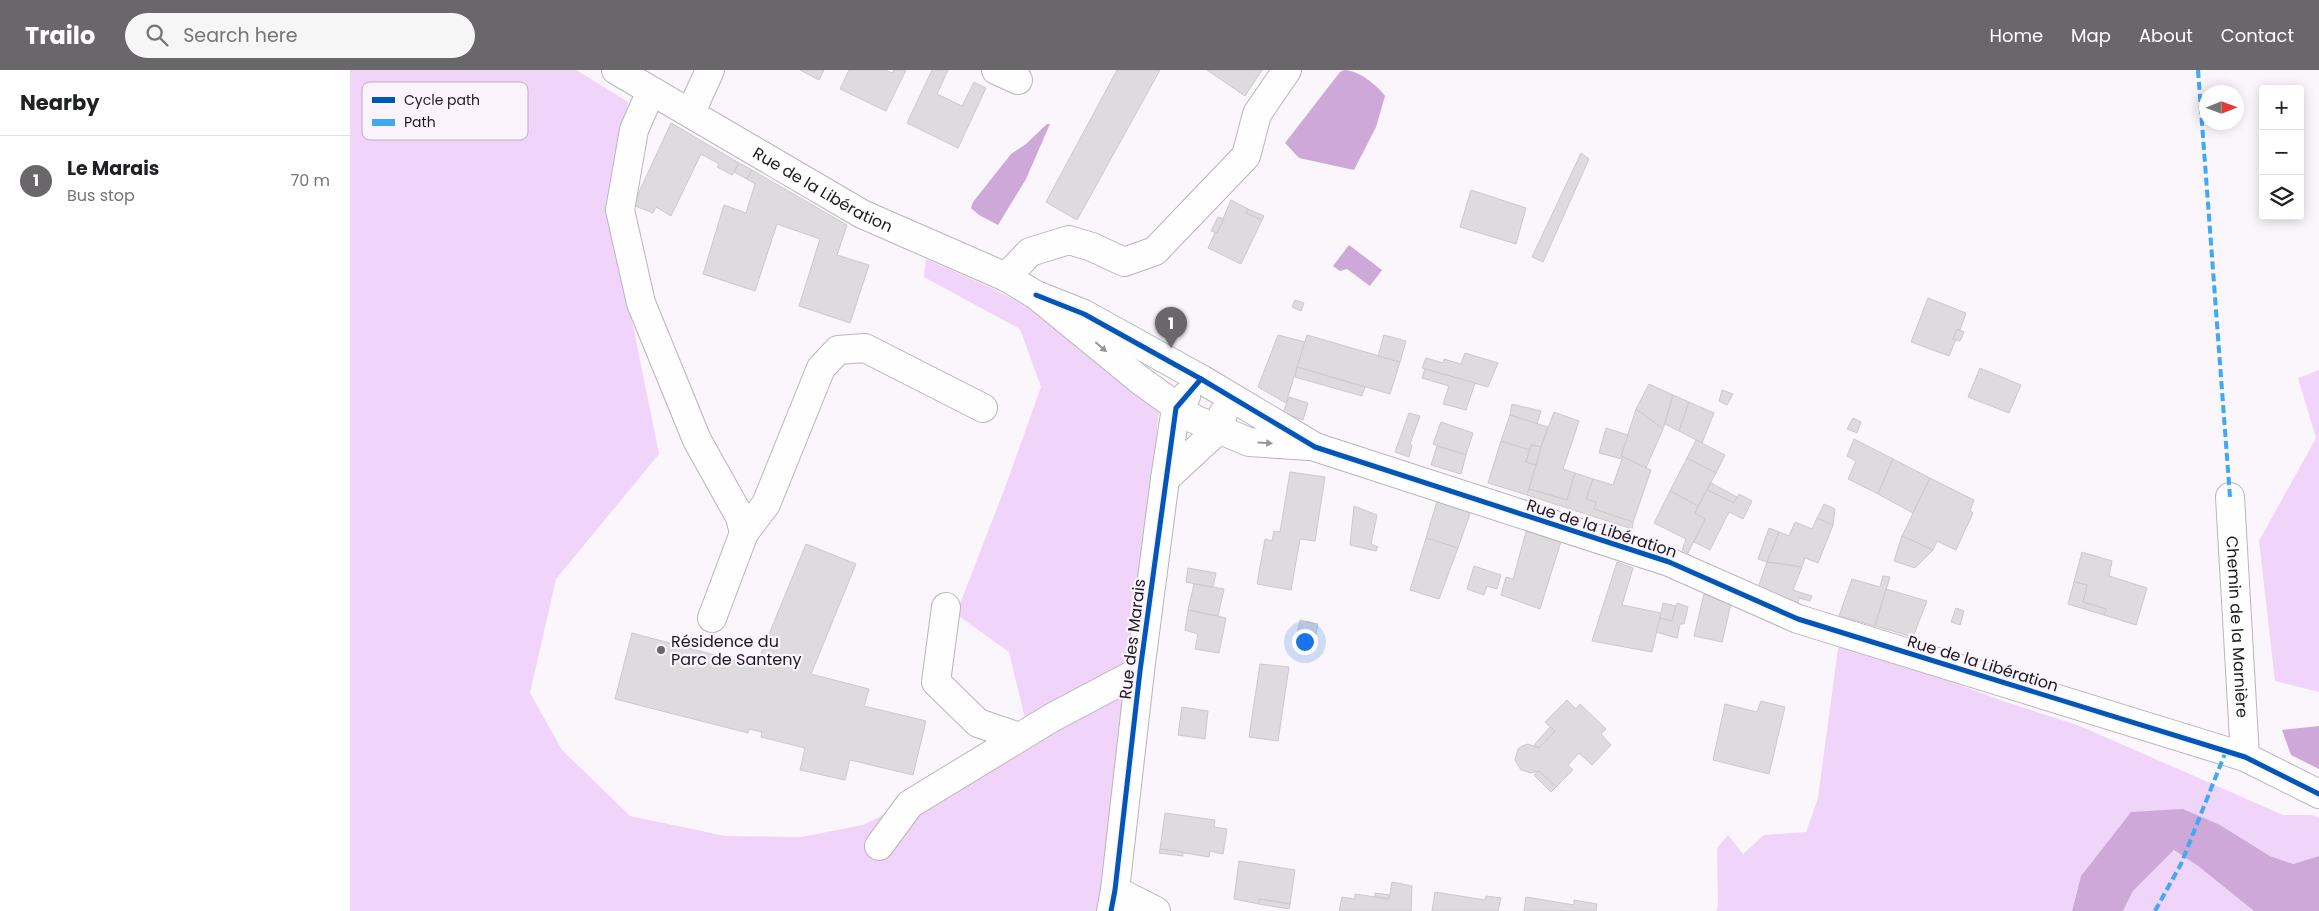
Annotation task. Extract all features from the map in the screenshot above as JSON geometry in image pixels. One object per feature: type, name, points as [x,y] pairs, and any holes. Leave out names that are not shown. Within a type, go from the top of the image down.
[{"type":"street","points":[[690,112],[710,70]]},
{"type":"street","points":[[1006,277],[1030,252],[1069,240],[1092,247],[1124,262],[1155,251],[1246,156],[1257,114],[1287,70]]},
{"type":"street","name":"Rue de la Libération","points":[[626,72],[652,91],[862,214],[1006,277],[1036,295],[1141,381],[1176,408],[1194,419],[1249,442],[1315,447]]},
{"type":"street","points":[[652,91],[634,130],[620,210],[644,311],[697,440],[740,517],[744,533]]},
{"type":"street","name":"Rue de la Libération","points":[[1036,295],[1084,314],[1229,395],[1315,447],[1668,562],[1798,619],[2245,757],[2319,794]]},
{"type":"street","points":[[712,618],[744,533],[766,504],[821,368],[838,350],[865,348],[983,408]]},
{"type":"street","points":[[1176,408],[1201,379]]},
{"type":"street","points":[[1165,479],[1218,430],[1229,395]]},
{"type":"street","name":"Rue des Marais","points":[[1113,900],[1140,671],[1176,408]]},
{"type":"street","name":"Chemin de la Marnière","points":[[2230,497],[2245,757]]},
{"type":"street","points":[[946,607],[936,682],[978,723],[1019,737]]},
{"type":"street","points":[[879,846],[910,804],[1019,737],[1140,671]]},
{"type":"street","points":[[1113,900],[1156,911]]},
{"type":"shaded area","points":[[350,70],[576,70],[628,102],[609,207],[659,454],[556,579],[530,693],[562,750],[630,816],[725,836],[801,837],[863,825],[929,792],[1027,727],[1009,652],[956,614],[1006,485],[1041,387],[1020,329],[924,277],[926,259],[992,288],[1045,317],[1143,391],[1159,411],[1107,911],[350,911]]},
{"type":"shaded area","points":[[1344,70],[1367,79],[1385,96],[1376,127],[1354,170],[1299,158],[1285,143],[1340,72]]},
{"type":"shaded area","points":[[1047,124],[1050,124],[1026,179],[998,225],[979,215],[971,208],[973,202],[1011,154],[1026,144]]},
{"type":"shaded area","points":[[1349,245],[1382,270],[1370,286],[1347,269],[1340,271],[1333,266]]},
{"type":"shaded area","points":[[2319,370],[2319,692],[2275,681],[2259,541],[2316,438],[2298,378]]},
{"type":"shaded area","points":[[1839,641],[2006,702],[2080,726],[2283,815],[2312,815],[2319,818],[2319,856],[2293,864],[2270,856],[2220,825],[2131,812],[2081,876],[2072,911],[1716,911],[1718,906],[1717,848],[1728,835],[1743,854],[1764,835],[1806,832],[1818,798]]},
{"type":"shaded area","points":[[2319,726],[2319,769],[2291,755],[2282,730]]},
{"type":"shaded area","points":[[2183,809],[2220,825],[2270,856],[2293,864],[2319,856],[2319,911],[2254,911],[2198,866],[2174,850],[2133,891],[2123,911],[2072,911],[2081,876],[2131,812]]},
{"type":"shaded area","points":[[2174,850],[2198,866],[2254,911],[2123,911],[2133,891]]},
{"type":"building","points":[[800,70],[824,70],[819,80]]},
{"type":"building","points":[[849,70],[886,70],[892,73],[894,70],[906,70],[886,111],[840,89]]},
{"type":"building","points":[[932,70],[948,70],[937,94],[962,106],[974,82],[986,88],[958,148],[907,123]]},
{"type":"building","points":[[1117,70],[1160,70],[1077,220],[1046,202]]},
{"type":"building","points":[[1207,70],[1262,70],[1245,96]]},
{"type":"building","points":[[671,123],[739,163],[732,175],[717,167],[719,164],[701,154],[671,216],[656,207],[653,213],[633,205]]},
{"type":"building","points":[[1581,153],[1589,159],[1543,262],[1532,257]]},
{"type":"building","points":[[739,163],[752,170],[747,179],[734,172]]},
{"type":"building","points":[[752,170],[847,225],[837,255],[869,265],[850,323],[799,306],[820,239],[777,224],[755,291],[703,274],[724,205],[746,213],[755,184],[747,179]]},
{"type":"building","points":[[1471,190],[1526,208],[1516,244],[1460,227]]},
{"type":"building","points":[[1231,200],[1248,209],[1246,213],[1262,220],[1241,264],[1208,248],[1215,233],[1217,233]]},
{"type":"building","points":[[1248,209],[1264,216],[1262,220],[1246,213]]},
{"type":"building","points":[[1218,217],[1224,219],[1217,233],[1211,231]]},
{"type":"building","points":[[1928,298],[1966,313],[1960,330],[1957,329],[1953,339],[1956,339],[1949,356],[1911,342]]},
{"type":"building","points":[[1295,300],[1304,303],[1301,311],[1292,307]]},
{"type":"building","points":[[1957,329],[1964,332],[1960,341],[1953,339]]},
{"type":"building","points":[[1278,335],[1305,342],[1286,403],[1258,387]]},
{"type":"building","points":[[1307,335],[1400,362],[1390,394],[1297,367]]},
{"type":"building","points":[[1384,335],[1406,341],[1400,362],[1378,356]]},
{"type":"building","points":[[1465,353],[1498,363],[1488,387],[1422,368],[1426,358],[1443,363],[1444,359],[1461,364]]},
{"type":"building","points":[[1297,367],[1365,387],[1362,396],[1295,377]]},
{"type":"building","points":[[1980,368],[2021,385],[2009,413],[1968,397]]},
{"type":"building","points":[[1425,369],[1475,383],[1466,410],[1443,404],[1449,386],[1422,378]]},
{"type":"building","points":[[1649,384],[1673,395],[1663,429],[1636,409]]},
{"type":"building","points":[[1722,390],[1733,394],[1727,405],[1719,401]]},
{"type":"building","points":[[1673,395],[1689,402],[1679,431],[1665,424]]},
{"type":"building","points":[[1289,397],[1308,403],[1303,420],[1283,413]]},
{"type":"building","points":[[1689,402],[1714,413],[1702,443],[1679,431]]},
{"type":"building","points":[[1512,404],[1541,411],[1537,424],[1510,415]]},
{"type":"building","points":[[1636,409],[1663,429],[1646,468],[1621,456]]},
{"type":"building","points":[[1554,412],[1579,421],[1563,469],[1575,473],[1567,500],[1529,489],[1541,447]]},
{"type":"building","points":[[1409,413],[1420,416],[1410,444],[1412,445],[1409,457],[1395,452]]},
{"type":"building","points":[[1510,415],[1548,427],[1541,447],[1531,445],[1530,450],[1501,441]]},
{"type":"building","points":[[1853,418],[1861,422],[1857,433],[1847,429]]},
{"type":"building","points":[[1441,422],[1473,433],[1466,455],[1433,444]]},
{"type":"building","points":[[1606,428],[1628,435],[1621,456],[1651,470],[1633,522],[1594,509],[1596,502],[1586,499],[1593,479],[1613,485],[1622,459],[1599,453]]},
{"type":"building","points":[[1854,439],[1893,459],[1878,494],[1848,479],[1856,461],[1847,456]]},
{"type":"building","points":[[1696,440],[1725,455],[1716,473],[1687,458]]},
{"type":"building","points":[[1501,441],[1530,450],[1526,462],[1536,465],[1527,495],[1488,483]]},
{"type":"building","points":[[1531,445],[1541,447],[1536,465],[1526,462]]},
{"type":"building","points":[[1437,446],[1466,455],[1461,474],[1431,465]]},
{"type":"building","points":[[1687,458],[1716,473],[1698,506],[1670,491]]},
{"type":"building","points":[[1893,459],[1930,478],[1913,513],[1878,494]]},
{"type":"building","points":[[1290,472],[1325,477],[1315,541],[1300,539],[1291,590],[1257,584],[1265,539],[1272,541],[1274,531],[1280,532]]},
{"type":"building","points":[[1575,473],[1593,479],[1586,499],[1596,502],[1594,509],[1633,522],[1632,529],[1527,495],[1529,489],[1567,500]]},
{"type":"building","points":[[1930,478],[1974,500],[1970,511],[1973,513],[1956,550],[1937,541],[1933,550],[1902,536]]},
{"type":"building","points":[[1711,483],[1737,497],[1734,503],[1707,490]]},
{"type":"building","points":[[1707,490],[1734,503],[1739,494],[1752,501],[1743,519],[1729,512],[1710,550],[1694,542],[1705,519],[1695,513]]},
{"type":"building","points":[[1670,491],[1698,506],[1695,513],[1705,519],[1688,553],[1682,550],[1686,539],[1654,523]]},
{"type":"building","points":[[1438,498],[1472,508],[1458,548],[1426,538]]},
{"type":"building","points":[[1824,504],[1835,509],[1833,525],[1817,518]]},
{"type":"building","points":[[1354,506],[1377,515],[1371,544],[1378,547],[1376,551],[1350,545]]},
{"type":"building","points":[[1817,518],[1833,525],[1818,563],[1805,558],[1802,567],[1767,562],[1779,532],[1789,536],[1795,522],[1812,529]]},
{"type":"building","points":[[1528,525],[1563,535],[1540,609],[1501,595],[1506,577],[1513,579]]},
{"type":"building","points":[[1769,528],[1779,532],[1767,562],[1758,559]]},
{"type":"building","points":[[1902,536],[1933,550],[1915,568],[1894,561]]},
{"type":"building","points":[[1426,538],[1458,548],[1439,599],[1410,590]]},
{"type":"building","name":"Résidence du Parc de Santeny","points":[[806,544],[856,564],[811,674],[869,689],[864,706],[926,721],[913,775],[850,760],[845,780],[800,770],[805,748],[761,737],[762,732],[749,729],[748,733],[615,699],[632,633],[756,666]]},
{"type":"building","points":[[2082,552],[2112,561],[2109,576],[2147,588],[2136,625],[2104,615],[2106,609],[2083,602],[2087,585],[2074,582]]},
{"type":"building","points":[[1617,562],[1633,568],[1622,605],[1661,613],[1652,652],[1592,641]]},
{"type":"building","points":[[1767,562],[1802,567],[1793,590],[1812,596],[1810,601],[1799,598],[1798,603],[1759,592],[1758,588]]},
{"type":"building","points":[[1474,566],[1501,575],[1497,589],[1487,586],[1484,595],[1467,589]]},
{"type":"building","points":[[1188,568],[1216,573],[1213,587],[1186,582]]},
{"type":"building","points":[[1883,576],[1890,577],[1875,626],[1839,616],[1852,579],[1880,587]]},
{"type":"building","points":[[2074,582],[2087,585],[2083,602],[2106,609],[2104,615],[2068,604]]},
{"type":"building","points":[[1194,584],[1224,589],[1218,616],[1188,610]]},
{"type":"building","points":[[1886,589],[1927,601],[1913,637],[1875,626]]},
{"type":"building","points":[[1704,594],[1731,604],[1722,642],[1694,636]]},
{"type":"building","points":[[1663,603],[1676,606],[1672,621],[1660,618]]},
{"type":"building","points":[[1677,603],[1688,607],[1684,624],[1680,624],[1677,638],[1656,632],[1660,618],[1672,621]]},
{"type":"building","points":[[1956,608],[1964,611],[1960,625],[1951,622]]},
{"type":"building","points":[[1188,610],[1226,618],[1219,653],[1195,649],[1198,634],[1185,630]]},
{"type":"building","points":[[1300,620],[1318,624],[1313,650],[1295,645]]},
{"type":"building","points":[[1260,664],[1289,667],[1278,741],[1249,737]]},
{"type":"building","points":[[1567,700],[1576,709],[1580,704],[1606,729],[1601,734],[1611,745],[1592,765],[1579,753],[1568,765],[1573,770],[1556,787],[1539,771],[1531,773],[1521,770],[1515,760],[1518,749],[1522,746],[1528,744],[1539,748],[1555,731],[1545,722]]},
{"type":"building","points":[[1761,701],[1785,707],[1769,774],[1713,760],[1725,704],[1757,712]]},
{"type":"building","points":[[1182,707],[1208,711],[1205,739],[1178,735]]},
{"type":"building","points":[[1550,727],[1555,731],[1539,748],[1534,745]]},
{"type":"building","points":[[1539,771],[1556,787],[1551,792],[1534,775]]},
{"type":"building","points":[[1165,813],[1215,820],[1214,827],[1227,829],[1223,854],[1210,851],[1209,857],[1160,849]]},
{"type":"building","points":[[1160,849],[1183,852],[1183,856],[1159,853]]},
{"type":"building","points":[[1239,861],[1295,870],[1290,904],[1259,899],[1259,904],[1234,899]]},
{"type":"building","points":[[1392,882],[1412,886],[1411,911],[1339,911],[1342,897],[1355,899],[1355,894],[1389,899]]},
{"type":"building","points":[[1435,892],[1485,900],[1486,896],[1501,898],[1498,911],[1432,911]]},
{"type":"building","points":[[1375,893],[1389,895],[1389,899],[1375,897]]},
{"type":"building","points":[[1526,897],[1574,905],[1574,900],[1597,904],[1596,911],[1524,911]]},
{"type":"building","points":[[1259,899],[1290,904],[1289,909],[1259,904]]},
{"type":"marked path","points":[[2198,70],[2230,497]]},
{"type":"marked path","points":[[2155,911],[2181,864],[2226,751]]},
{"type":"cycle path","points":[[1036,295],[1084,314],[1201,379],[1315,447],[1669,562],[1798,619],[2245,757],[2319,794]]},
{"type":"cycle path","points":[[1111,911],[1140,671],[1176,408],[1201,379]]},
{"type":"place","name":"Le Marais","points":[[1171,348]]},
{"type":"place","name":"Résidence du Parc de Santeny","points":[[661,650]]}]
